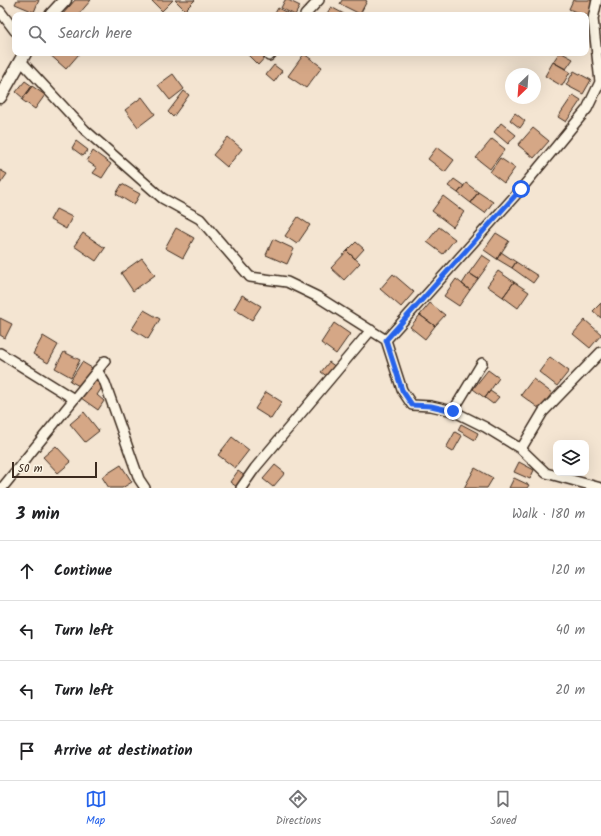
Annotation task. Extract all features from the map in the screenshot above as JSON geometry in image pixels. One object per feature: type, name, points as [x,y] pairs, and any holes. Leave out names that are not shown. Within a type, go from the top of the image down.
[{"type":"street","points":[[308,12],[319,0]]},
{"type":"street","points":[[386,340],[521,189],[587,108],[600,82],[593,19],[597,0]]},
{"type":"street","points":[[0,12],[12,27]]},
{"type":"street","points":[[0,97],[23,57],[85,130],[162,198],[200,219],[250,277],[286,282],[318,297],[386,340],[402,390],[412,405],[431,406],[453,411],[485,427],[521,449],[546,473],[601,488]]},
{"type":"street","points":[[241,488],[371,330]]},
{"type":"street","points":[[521,449],[543,412],[601,352]]},
{"type":"street","points":[[0,353],[74,399]]},
{"type":"street","points":[[2,488],[104,361]]},
{"type":"street","points":[[453,411],[482,363]]},
{"type":"street","points":[[97,370],[105,383],[139,478],[145,488]]},
{"type":"building","points":[[17,0],[39,0],[34,12],[15,4]]},
{"type":"building","points":[[75,0],[91,0],[81,12],[65,12]]},
{"type":"building","points":[[151,0],[173,0],[162,11]]},
{"type":"building","points":[[175,0],[195,0],[185,10]]},
{"type":"building","points":[[285,0],[300,6],[297,12],[289,12],[281,8]]},
{"type":"building","points":[[342,0],[367,1],[361,12],[356,12],[340,4]]},
{"type":"building","points":[[573,0],[590,0],[594,2],[589,14],[589,12],[576,12],[569,9]]},
{"type":"building","points":[[331,7],[340,12],[328,12]]},
{"type":"building","points":[[278,8],[285,12],[276,12]]},
{"type":"building","points":[[51,56],[77,56],[66,69]]},
{"type":"building","points":[[249,56],[266,56],[258,65]]},
{"type":"building","points":[[303,56],[307,56],[322,67],[306,88],[288,76]]},
{"type":"building","points":[[557,56],[568,56],[573,59],[566,69],[553,62]]},
{"type":"building","points":[[553,62],[570,72],[562,86],[545,76]]},
{"type":"building","points":[[274,65],[282,71],[274,82],[266,75]]},
{"type":"building","points":[[574,71],[591,80],[583,94],[566,85]]},
{"type":"building","points":[[173,74],[184,89],[170,100],[158,85]]},
{"type":"building","points":[[25,81],[32,86],[23,98],[16,92]]},
{"type":"building","points":[[32,86],[45,95],[35,109],[22,100]]},
{"type":"building","points":[[184,91],[189,95],[173,117],[168,112]]},
{"type":"building","points":[[573,95],[581,100],[566,122],[558,117]]},
{"type":"building","points":[[142,97],[155,114],[138,127],[125,110]]},
{"type":"building","points":[[515,113],[525,121],[520,128],[510,120]]},
{"type":"building","points":[[501,123],[516,135],[508,144],[494,132]]},
{"type":"building","points":[[533,128],[549,141],[534,158],[518,145]]},
{"type":"building","points":[[228,137],[242,149],[227,167],[213,155]]},
{"type":"building","points":[[492,139],[505,149],[490,169],[476,158]]},
{"type":"building","points":[[76,141],[88,150],[83,156],[72,148]]},
{"type":"building","points":[[437,147],[454,160],[445,172],[428,159]]},
{"type":"building","points":[[93,151],[111,164],[102,178],[93,173],[97,168],[87,161]]},
{"type":"building","points":[[500,158],[515,168],[504,183],[490,172]]},
{"type":"building","points":[[0,170],[7,174],[0,184]]},
{"type":"building","points":[[454,179],[464,186],[458,193],[448,186]]},
{"type":"building","points":[[466,183],[478,192],[471,203],[458,193]]},
{"type":"building","points":[[122,184],[140,194],[134,205],[116,194]]},
{"type":"building","points":[[478,192],[493,202],[485,213],[471,203]]},
{"type":"building","points":[[443,196],[464,212],[453,227],[432,211]]},
{"type":"building","points":[[56,209],[72,217],[66,229],[50,220]]},
{"type":"building","points":[[298,217],[310,225],[297,244],[285,236]]},
{"type":"building","points":[[439,227],[455,239],[443,254],[427,242]]},
{"type":"building","points":[[176,228],[194,238],[183,258],[165,248]]},
{"type":"building","points":[[83,233],[105,248],[96,261],[74,246]]},
{"type":"building","points":[[496,233],[509,241],[497,259],[484,250]]},
{"type":"building","points":[[273,239],[294,249],[287,264],[266,255]]},
{"type":"building","points":[[356,242],[364,249],[355,259],[347,251]]},
{"type":"building","points":[[347,251],[360,263],[344,280],[331,268]]},
{"type":"building","points":[[501,252],[516,262],[512,268],[497,259]]},
{"type":"building","points":[[482,255],[491,261],[478,279],[469,273]]},
{"type":"building","points":[[142,258],[155,275],[133,291],[121,273]]},
{"type":"building","points":[[516,262],[538,276],[533,283],[512,268]]},
{"type":"building","points":[[498,271],[514,282],[503,297],[487,286]]},
{"type":"building","points":[[469,273],[478,279],[470,290],[462,284]]},
{"type":"building","points":[[393,274],[414,292],[401,307],[380,289]]},
{"type":"building","points":[[456,279],[470,290],[459,306],[444,296]]},
{"type":"building","points":[[514,282],[529,292],[518,308],[503,297]]},
{"type":"building","points":[[242,295],[261,306],[252,320],[234,309]]},
{"type":"building","points":[[430,303],[445,315],[435,326],[420,315]]},
{"type":"building","points":[[601,303],[601,318],[593,311]]},
{"type":"building","points":[[144,310],[160,319],[148,339],[132,329]]},
{"type":"building","points":[[420,315],[435,326],[425,339],[410,327]]},
{"type":"building","points":[[0,318],[12,324],[5,338],[0,335]]},
{"type":"building","points":[[585,320],[601,334],[590,348],[573,334]]},
{"type":"building","points":[[334,323],[350,334],[336,354],[321,343]]},
{"type":"building","points":[[43,336],[58,345],[48,363],[33,354]]},
{"type":"building","points":[[64,352],[80,360],[71,377],[55,368]]},
{"type":"building","points":[[550,357],[569,371],[557,386],[539,372]]},
{"type":"building","points":[[82,362],[92,368],[81,387],[70,381]]},
{"type":"building","points":[[329,362],[336,367],[328,377],[321,372]]},
{"type":"building","points":[[488,370],[499,378],[485,398],[473,389]]},
{"type":"building","points":[[533,379],[552,393],[540,409],[521,395]]},
{"type":"building","points":[[94,380],[103,386],[97,395],[104,401],[98,410],[81,398]]},
{"type":"building","points":[[490,391],[499,397],[493,404],[485,398]]},
{"type":"building","points":[[266,392],[282,402],[271,419],[255,409]]},
{"type":"building","points":[[84,412],[99,431],[85,442],[70,424]]},
{"type":"building","points":[[461,424],[478,433],[475,440],[458,430]]},
{"type":"building","points":[[455,432],[462,436],[453,452],[446,448]]},
{"type":"building","points":[[232,437],[249,450],[235,468],[218,455]]},
{"type":"building","points":[[56,446],[71,462],[58,473],[43,457]]},
{"type":"building","points":[[519,462],[534,470],[530,479],[514,472]]},
{"type":"building","points":[[121,465],[132,482],[122,488],[109,488],[102,477]]},
{"type":"building","points":[[275,465],[285,473],[273,487],[263,479]]},
{"type":"building","points":[[475,468],[493,478],[487,488],[464,488]]},
{"type":"building","points":[[238,471],[245,476],[237,487],[230,482]]},
{"type":"building","points":[[514,478],[529,485],[527,488],[509,488]]},
{"type":"route","points":[[453,411],[431,406],[412,405],[402,390],[386,340],[521,189]]}]
